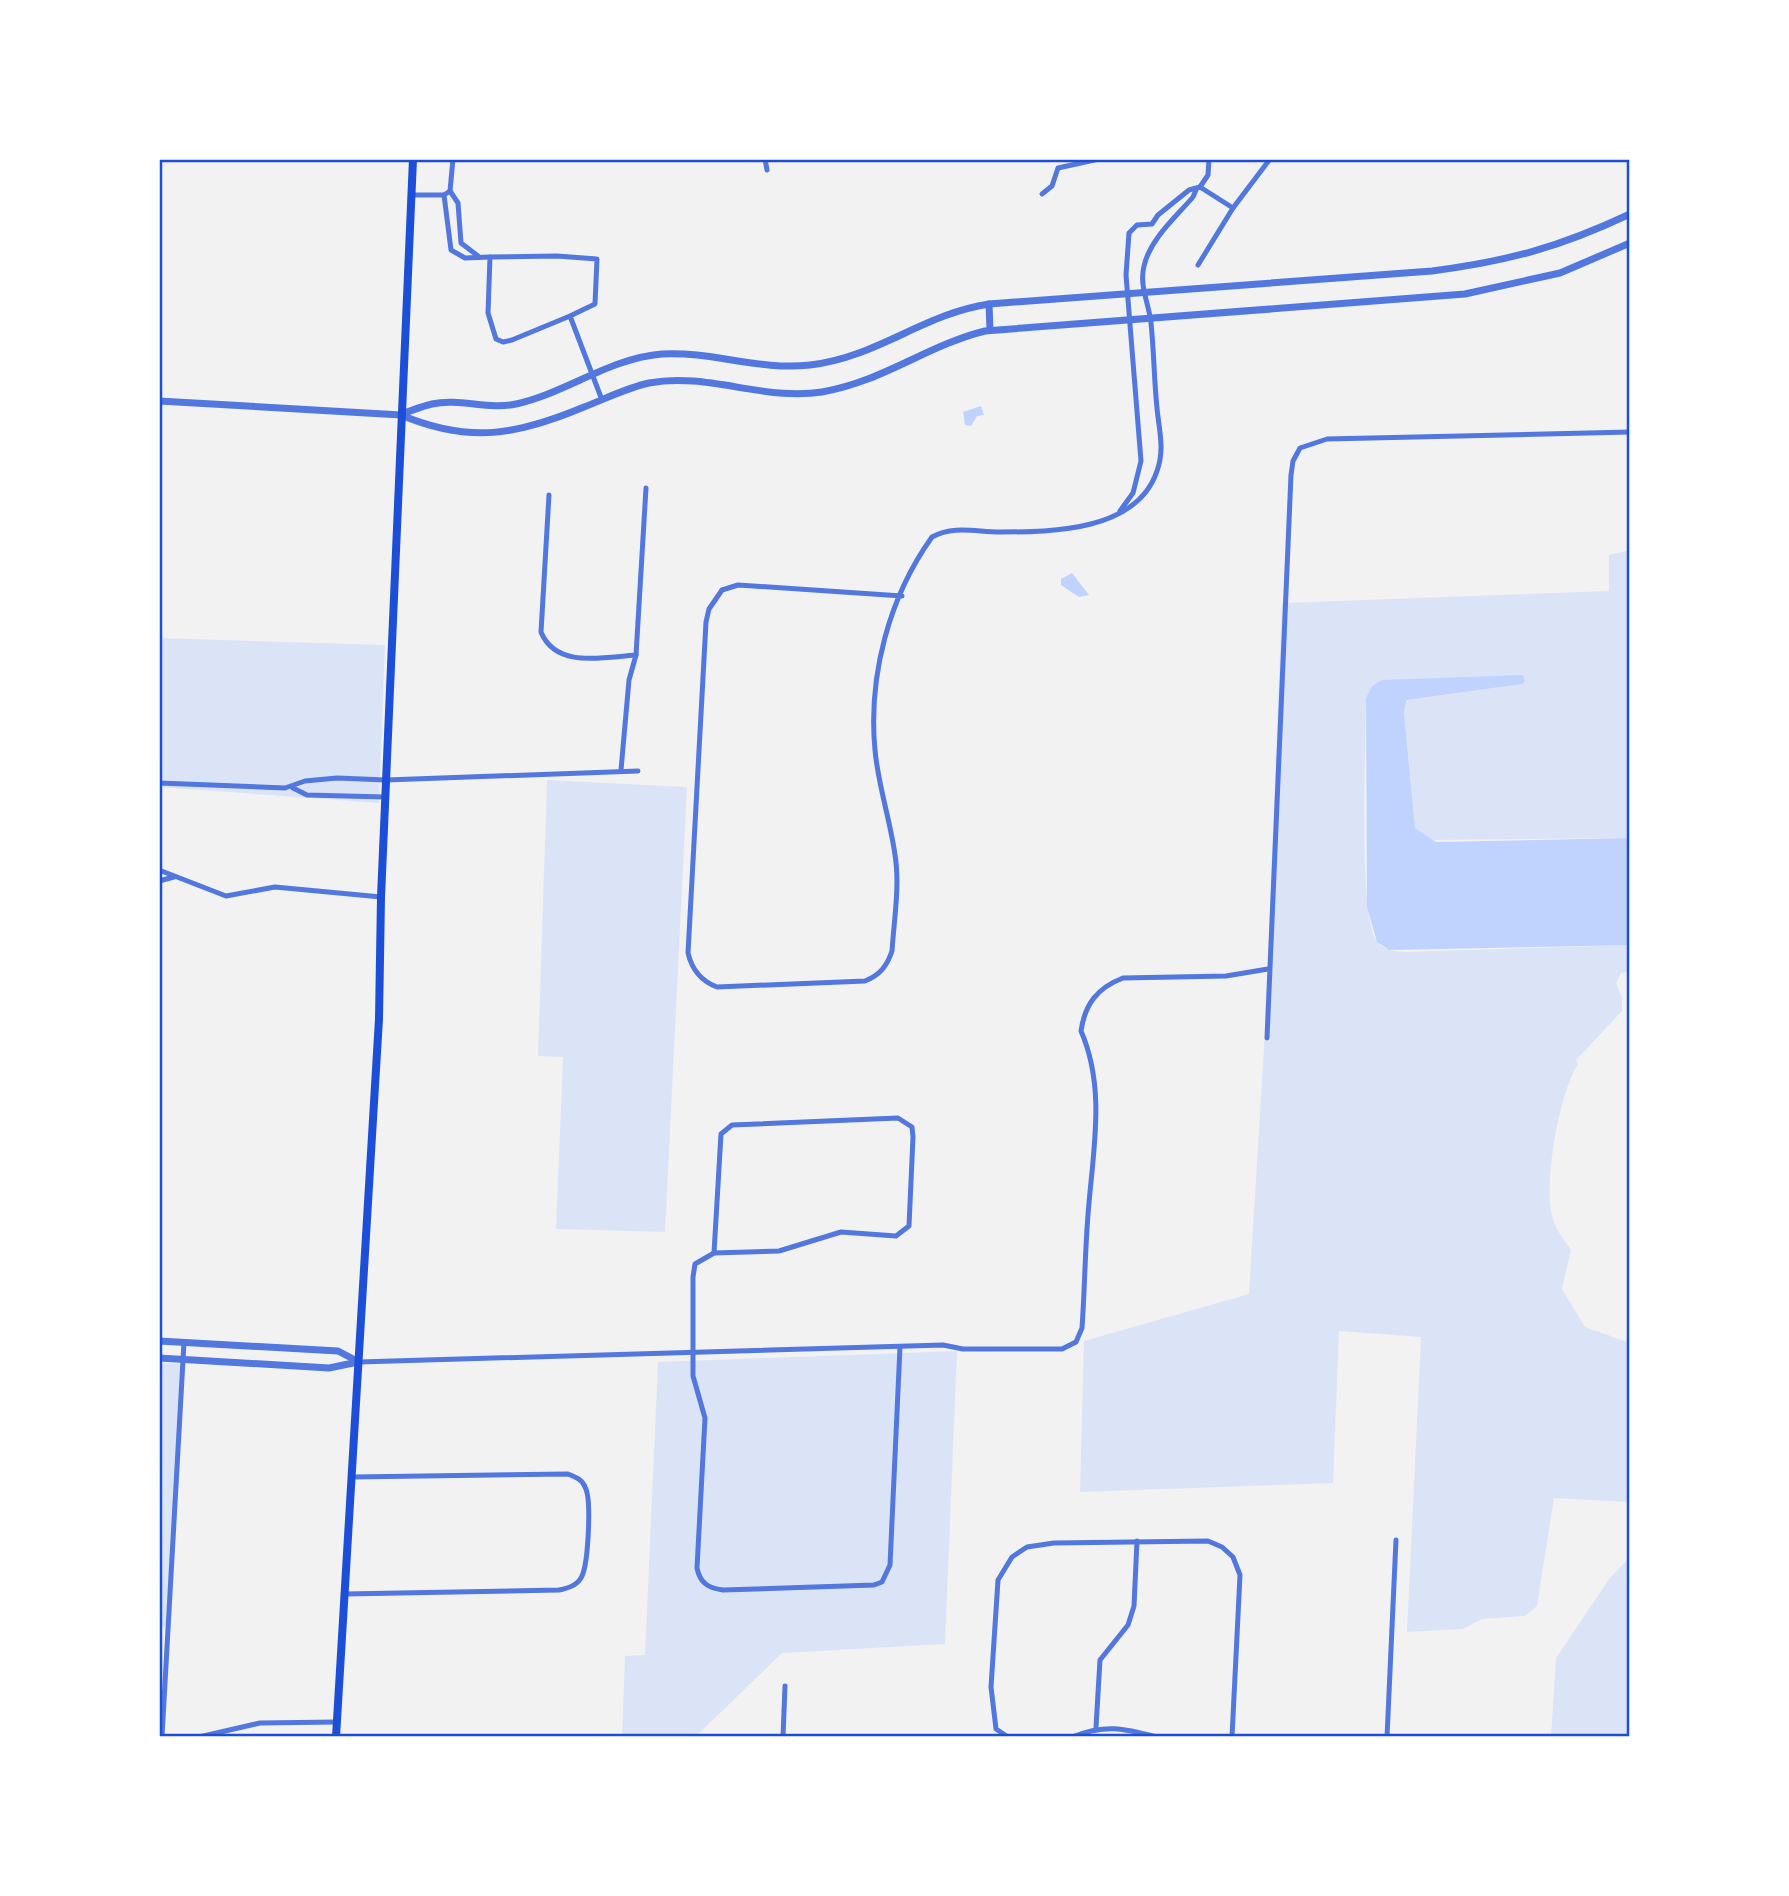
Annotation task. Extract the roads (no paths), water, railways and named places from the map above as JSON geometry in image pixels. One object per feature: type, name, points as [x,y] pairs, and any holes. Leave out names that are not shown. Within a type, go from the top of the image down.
[{"type":"main road","points":[[336,1737],[379,1019],[380,897],[412,159]]},
{"type":"street","points":[[453,159],[447,193],[451,250],[457,256],[597,259],[595,304],[512,340],[503,342],[496,339],[488,313],[490,257]]},
{"type":"street","points":[[765,159],[768,170]]},
{"type":"street","points":[[1042,194],[1052,186],[1058,169],[1099,159]]},
{"type":"street","points":[[902,596],[738,585],[722,590],[709,609],[702,679],[688,953],[690,964],[708,983],[717,987],[856,982],[873,978],[888,963],[892,951],[896,866],[874,738],[879,652],[927,545],[941,533],[956,529],[998,532],[1046,530],[1112,517],[1137,503],[1153,481],[1160,460],[1161,437],[1151,319],[1144,292],[1144,265],[1154,244],[1208,175],[1209,159]]},
{"type":"street","points":[[1198,265],[1233,208],[1269,159]]},
{"type":"street","points":[[1112,517],[1133,493],[1141,461],[1126,275],[1129,233],[1138,225],[1152,224],[1158,215],[1189,190],[1198,189],[1233,208]]},
{"type":"street","points":[[411,195],[447,193],[458,203],[461,243],[471,253],[481,257]]},
{"type":"street","points":[[401,415],[433,403],[486,406],[516,404],[624,362],[659,354],[691,353],[769,366],[808,366],[875,349],[934,318],[989,303],[1433,271],[1497,262],[1558,244],[1630,214]]},
{"type":"street","points":[[159,401],[401,415],[435,429],[501,433],[535,427],[637,386],[666,380],[700,381],[759,392],[823,392],[870,380],[946,343],[990,330],[1465,294],[1560,273],[1630,243]]},
{"type":"street","points":[[989,303],[990,330]]},
{"type":"street","points":[[570,316],[602,400]]},
{"type":"street","points":[[1267,1038],[1291,486],[1293,461],[1300,448],[1327,439],[1630,432]]},
{"type":"street","points":[[621,770],[629,680],[636,655],[646,488]]},
{"type":"street","points":[[549,495],[541,632],[553,651],[575,657],[636,655]]},
{"type":"street","points":[[293,788],[305,781],[638,771]]},
{"type":"street","points":[[159,783],[293,788],[307,795],[385,797]]},
{"type":"street","points":[[159,870],[226,896],[275,887],[380,897]]},
{"type":"street","points":[[159,881],[174,877]]},
{"type":"street","points":[[159,1358],[329,1368],[359,1362],[694,1355],[900,1347],[1062,1349],[1076,1342],[1082,1328],[1091,1185],[1096,1151],[1094,1085],[1090,1054],[1081,1031],[1083,1018],[1097,993],[1108,984],[1123,978],[1226,976],[1268,969]]},
{"type":"street","points":[[714,1252],[721,1134],[732,1125],[898,1118],[912,1127],[909,1226],[896,1236],[841,1232],[779,1251],[714,1252],[695,1264],[695,1386],[705,1418],[699,1578],[706,1586],[723,1590],[874,1585],[887,1575],[890,1565],[900,1347]]},
{"type":"street","points":[[159,1341],[338,1351],[359,1362]]},
{"type":"street","points":[[162,1737],[184,1342]]},
{"type":"street","points":[[252,1363],[253,1346]]},
{"type":"street","points":[[345,1594],[559,1590],[572,1587],[581,1578],[587,1544],[589,1497],[578,1478],[568,1474],[352,1477]]},
{"type":"street","points":[[1387,1737],[1396,1540]]},
{"type":"street","points":[[1096,1727],[1100,1660],[1128,1625],[1134,1606],[1137,1541]]},
{"type":"street","points":[[994,1737],[996,1729],[991,1687],[994,1627],[998,1580],[1005,1566],[1027,1547],[1038,1544],[1208,1541],[1222,1547],[1233,1557],[1240,1575],[1232,1737]]},
{"type":"street","points":[[783,1737],[785,1686]]},
{"type":"street","points":[[199,1737],[260,1723],[337,1722]]},
{"type":"street","points":[[1072,1737],[1096,1727],[1121,1728],[1157,1737]]},
{"type":"street","points":[[996,1729],[1008,1737]]},
{"type":"water","points":[[981,406],[984,415],[977,416],[971,426],[965,425],[963,412]]},
{"type":"water","points":[[1072,573],[1089,595],[1079,597],[1061,585],[1061,579]]},
{"type":"water","points":[[1523,675],[1525,681],[1522,684],[1407,700],[1404,712],[1415,828],[1436,842],[1630,838],[1630,945],[1389,950],[1377,942],[1367,907],[1366,698],[1372,686],[1382,680]]}]
